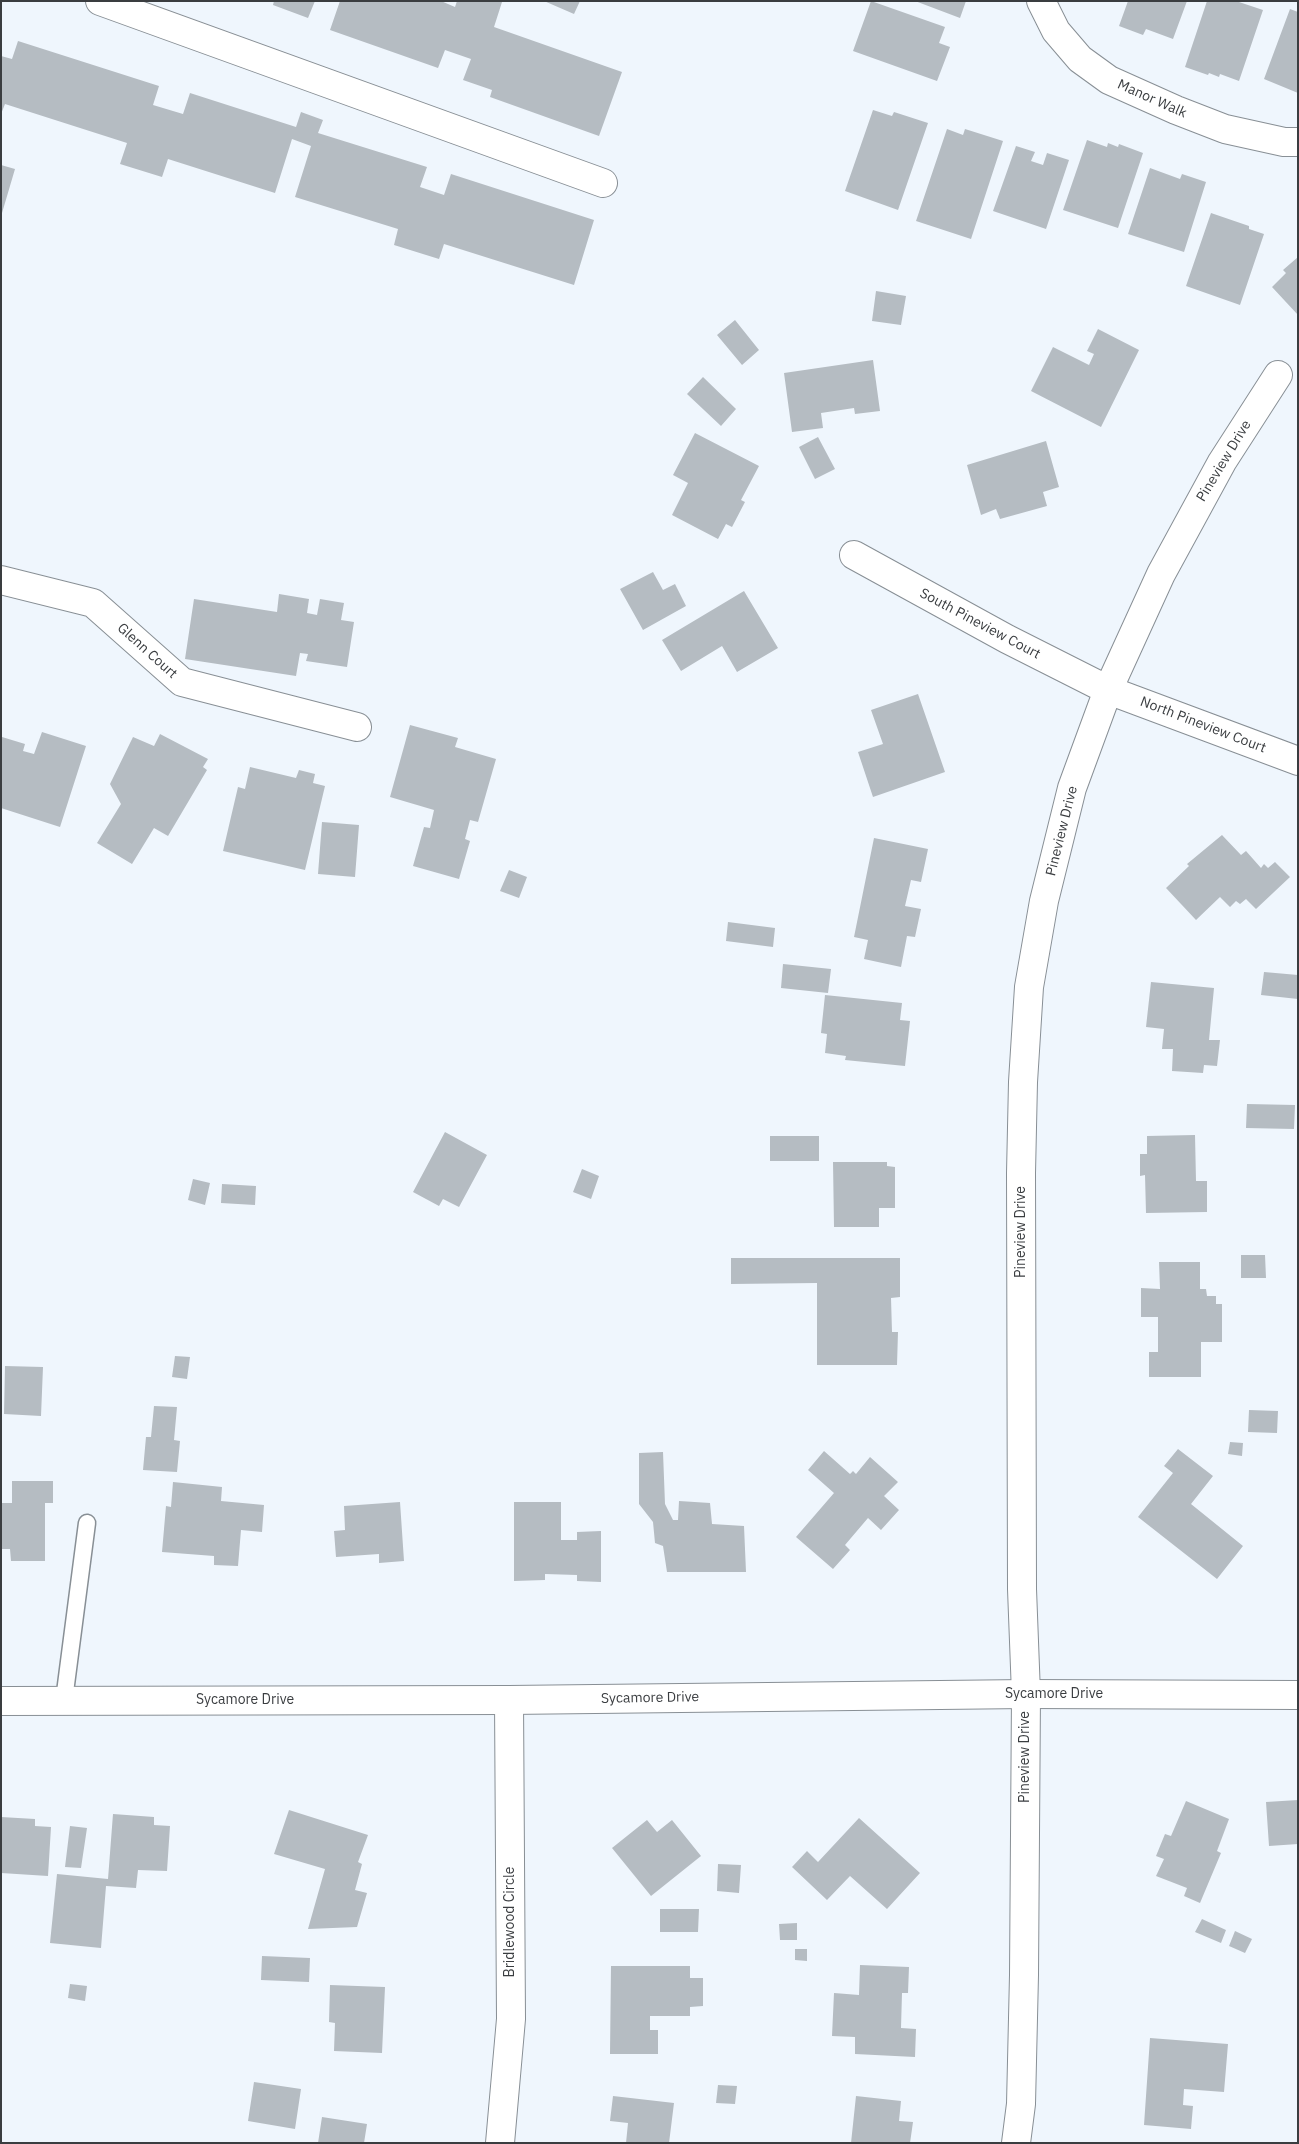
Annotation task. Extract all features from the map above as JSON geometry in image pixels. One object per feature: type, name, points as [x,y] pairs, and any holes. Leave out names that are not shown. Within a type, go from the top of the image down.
[{"type":"street","points":[[100,1],[602,183]]},
{"type":"street","name":"Manor Walk","points":[[1041,1],[1056,31],[1080,59],[1109,80],[1224,129],[1284,142],[1298,142]]},
{"type":"street","name":"Pineview Drive","points":[[1016,2143],[1021,2104],[1024,1975],[1026,1694],[1022,1589],[1021,1173],[1023,1082],[1029,987],[1044,901],[1072,788],[1108,690],[1165,566],[1222,462],[1278,375]]},
{"type":"street","name":"South Pineview Court","points":[[854,555],[1006,639],[1108,690]]},
{"type":"street","name":"Glenn Court","points":[[1,580],[93,603],[182,682],[357,727]]},
{"type":"street","name":"North Pineview Court","points":[[1108,690],[1298,761]]},
{"type":"street","name":"Sycamore Drive","points":[[1,1701],[509,1700],[1026,1694],[1298,1695]]},
{"type":"street","name":"Bridlewood Circle","points":[[500,2143],[511,2020],[509,1700]]},
{"type":"lane","points":[[64,1700],[87,1523]]},
{"type":"building","points":[[274,1],[315,1],[308,18],[273,5]]},
{"type":"building","points":[[340,1],[441,1],[455,7],[457,1],[502,2],[494,27],[622,72],[599,136],[490,97],[492,90],[463,80],[471,59],[445,50],[438,68],[330,30]]},
{"type":"building","points":[[544,1],[580,1],[574,14]]},
{"type":"building","points":[[871,1],[945,27],[939,43],[950,47],[937,81],[853,51]]},
{"type":"building","points":[[915,1],[966,1],[960,18]]},
{"type":"building","points":[[1128,1],[1187,1],[1173,39],[1146,29],[1143,35],[1119,26]]},
{"type":"building","points":[[1207,1],[1236,1],[1263,10],[1239,81],[1220,74],[1219,77],[1209,73],[1208,75],[1185,67]]},
{"type":"building","points":[[1290,9],[1298,12],[1298,93],[1264,79]]},
{"type":"building","points":[[18,41],[159,86],[153,105],[183,114],[190,93],[296,127],[301,112],[323,120],[318,133],[427,167],[420,187],[444,195],[451,174],[594,220],[574,285],[444,244],[439,259],[394,245],[398,229],[295,197],[311,146],[292,139],[275,193],[168,159],[162,177],[120,164],[127,143],[5,104],[1,114],[1,56],[12,59]]},
{"type":"building","points":[[873,110],[892,116],[894,112],[928,123],[898,210],[845,191]]},
{"type":"building","points":[[947,129],[963,135],[965,129],[1003,141],[971,239],[916,221]]},
{"type":"building","points":[[1087,140],[1107,147],[1108,143],[1118,147],[1119,144],[1143,153],[1118,228],[1063,210]]},
{"type":"building","points":[[1016,146],[1035,152],[1031,161],[1043,165],[1047,153],[1069,160],[1046,229],[993,211]]},
{"type":"building","points":[[1,165],[15,169],[2,213],[1,213]]},
{"type":"building","points":[[1150,168],[1180,179],[1182,174],[1206,182],[1184,252],[1128,234]]},
{"type":"building","points":[[1211,213],[1249,226],[1249,229],[1264,234],[1240,305],[1186,286]]},
{"type":"building","points":[[1298,257],[1298,315],[1272,287],[1286,273],[1283,270]]},
{"type":"building","points":[[876,291],[906,296],[901,325],[872,321]]},
{"type":"building","points":[[735,320],[759,350],[742,365],[717,335]]},
{"type":"building","points":[[1098,329],[1139,350],[1101,427],[1031,391],[1053,347],[1089,365],[1094,354],[1087,351]]},
{"type":"building","points":[[873,360],[880,411],[855,414],[854,408],[821,413],[823,428],[792,432],[784,373]]},
{"type":"building","points":[[703,377],[736,409],[721,426],[687,394]]},
{"type":"building","points":[[695,433],[759,466],[741,500],[745,502],[732,527],[726,524],[718,539],[672,515],[688,483],[673,475]]},
{"type":"building","points":[[818,437],[835,469],[815,479],[799,447]]},
{"type":"building","points":[[1046,441],[1059,487],[1043,492],[1047,506],[1000,519],[996,509],[981,515],[967,465]]},
{"type":"building","points":[[653,572],[663,590],[675,584],[686,606],[643,630],[620,589]]},
{"type":"building","points":[[744,591],[778,648],[737,672],[722,646],[681,671],[662,640]]},
{"type":"building","points":[[279,594],[309,599],[307,613],[317,615],[320,599],[344,603],[341,620],[354,622],[347,667],[306,661],[308,654],[300,653],[296,676],[185,659],[194,599],[277,612]]},
{"type":"building","points":[[918,694],[945,772],[873,797],[858,752],[883,744],[871,710]]},
{"type":"building","points":[[410,725],[458,738],[455,747],[496,759],[478,822],[470,820],[465,839],[470,841],[459,879],[413,866],[424,827],[430,828],[434,810],[390,797]]},
{"type":"building","points":[[42,732],[86,746],[60,827],[1,808],[2,737],[25,744],[23,751],[34,754]]},
{"type":"building","points":[[160,734],[208,759],[203,767],[207,770],[168,836],[154,828],[132,864],[97,843],[121,804],[110,784],[133,737],[154,746]]},
{"type":"building","points":[[250,767],[296,778],[299,770],[315,774],[313,783],[325,786],[305,870],[223,851],[238,787],[245,789]]},
{"type":"building","points":[[322,822],[359,825],[355,877],[318,874]]},
{"type":"building","points":[[1222,835],[1241,855],[1246,851],[1261,868],[1264,864],[1268,868],[1275,862],[1290,877],[1256,909],[1246,899],[1240,904],[1236,901],[1230,907],[1220,897],[1196,920],[1166,888],[1189,866],[1187,864]]},
{"type":"building","points":[[874,838],[928,849],[921,882],[911,880],[905,906],[921,909],[915,937],[907,936],[901,967],[864,959],[868,940],[854,937]]},
{"type":"building","points":[[509,870],[527,877],[519,898],[500,891]]},
{"type":"building","points":[[728,922],[775,928],[773,947],[726,941]]},
{"type":"building","points":[[783,964],[831,969],[828,993],[781,988]]},
{"type":"building","points":[[1264,972],[1298,975],[1298,999],[1261,995]]},
{"type":"building","points":[[1151,982],[1214,988],[1209,1040],[1220,1040],[1217,1066],[1204,1065],[1203,1073],[1172,1071],[1173,1049],[1162,1049],[1164,1029],[1146,1027]]},
{"type":"building","points":[[825,995],[902,1003],[900,1020],[910,1021],[905,1066],[845,1060],[846,1056],[825,1053],[827,1034],[821,1033]]},
{"type":"building","points":[[1247,1104],[1295,1105],[1294,1129],[1246,1128]]},
{"type":"building","points":[[445,1132],[487,1155],[459,1207],[443,1199],[439,1206],[413,1192]]},
{"type":"building","points":[[1195,1135],[1196,1181],[1207,1181],[1207,1212],[1146,1213],[1145,1175],[1140,1176],[1140,1154],[1147,1154],[1147,1136]]},
{"type":"building","points":[[770,1136],[819,1136],[819,1161],[770,1161]]},
{"type":"building","points":[[833,1162],[887,1162],[887,1166],[895,1167],[895,1208],[879,1208],[879,1227],[834,1227]]},
{"type":"building","points":[[582,1169],[599,1176],[591,1199],[573,1192]]},
{"type":"building","points":[[193,1179],[210,1183],[205,1205],[188,1200]]},
{"type":"building","points":[[222,1184],[256,1186],[255,1205],[221,1203]]},
{"type":"building","points":[[1241,1255],[1265,1255],[1266,1278],[1241,1278]]},
{"type":"building","points":[[731,1258],[900,1258],[900,1297],[891,1298],[892,1332],[898,1332],[897,1365],[817,1365],[817,1283],[731,1284]]},
{"type":"building","points":[[1159,1262],[1200,1262],[1200,1289],[1206,1289],[1207,1296],[1216,1296],[1216,1304],[1222,1304],[1222,1342],[1201,1342],[1201,1377],[1149,1377],[1149,1352],[1158,1352],[1158,1317],[1141,1317],[1141,1288],[1160,1289]]},
{"type":"building","points":[[175,1356],[190,1357],[187,1379],[172,1377]]},
{"type":"building","points":[[5,1366],[43,1367],[41,1416],[4,1414]]},
{"type":"building","points":[[154,1406],[177,1407],[174,1440],[180,1441],[177,1472],[143,1470],[146,1437],[151,1437]]},
{"type":"building","points":[[1249,1410],[1278,1411],[1277,1433],[1248,1432]]},
{"type":"building","points":[[1230,1442],[1243,1443],[1242,1456],[1228,1454]]},
{"type":"building","points":[[1178,1449],[1213,1476],[1191,1504],[1243,1546],[1217,1579],[1138,1517],[1173,1473],[1164,1466]]},
{"type":"building","points":[[824,1451],[850,1474],[853,1471],[856,1474],[870,1457],[898,1482],[884,1496],[899,1510],[881,1530],[868,1518],[845,1545],[850,1550],[833,1569],[796,1537],[834,1493],[808,1470]]},
{"type":"building","points":[[663,1452],[665,1504],[673,1520],[678,1520],[679,1501],[710,1503],[712,1524],[744,1526],[746,1572],[667,1572],[663,1546],[655,1543],[653,1522],[639,1504],[639,1453]]},
{"type":"building","points":[[12,1481],[53,1481],[53,1503],[45,1503],[45,1561],[11,1561],[10,1549],[1,1549],[1,1503],[12,1503]]},
{"type":"building","points":[[173,1482],[222,1487],[221,1501],[264,1505],[262,1532],[241,1530],[238,1566],[214,1565],[214,1556],[162,1552],[166,1506],[171,1507]]},
{"type":"building","points":[[400,1502],[404,1561],[379,1563],[379,1554],[336,1557],[334,1531],[345,1530],[344,1506]]},
{"type":"building","points":[[514,1502],[561,1502],[561,1540],[577,1540],[577,1532],[601,1531],[601,1582],[577,1581],[577,1575],[545,1574],[545,1580],[514,1581]]},
{"type":"building","points":[[1298,1800],[1298,1844],[1269,1846],[1266,1802]]},
{"type":"building","points":[[1186,1801],[1229,1819],[1217,1851],[1221,1853],[1200,1903],[1184,1896],[1187,1888],[1156,1876],[1164,1859],[1156,1856],[1165,1834],[1171,1836]]},
{"type":"building","points":[[289,1810],[368,1835],[358,1862],[362,1864],[355,1890],[367,1893],[357,1927],[308,1929],[325,1869],[274,1854]]},
{"type":"building","points":[[113,1814],[154,1817],[154,1825],[170,1826],[167,1871],[138,1870],[136,1888],[106,1886],[101,1948],[50,1943],[57,1874],[108,1879]]},
{"type":"building","points":[[1,1817],[35,1819],[35,1826],[51,1827],[48,1876],[1,1873]]},
{"type":"building","points":[[859,1818],[920,1873],[887,1909],[850,1876],[827,1900],[792,1867],[807,1851],[818,1862]]},
{"type":"building","points":[[647,1820],[657,1832],[672,1820],[701,1856],[651,1896],[612,1848]]},
{"type":"building","points":[[70,1826],[87,1828],[81,1868],[65,1867]]},
{"type":"building","points":[[718,1864],[741,1865],[739,1893],[717,1891]]},
{"type":"building","points":[[660,1909],[699,1909],[698,1932],[660,1932]]},
{"type":"building","points":[[1202,1919],[1226,1930],[1221,1943],[1195,1932]]},
{"type":"building","points":[[797,1923],[797,1940],[780,1940],[779,1924]]},
{"type":"building","points":[[1235,1931],[1252,1939],[1245,1953],[1229,1946]]},
{"type":"building","points":[[795,1949],[807,1949],[807,1961],[795,1960]]},
{"type":"building","points":[[262,1956],[310,1958],[309,1982],[261,1980]]},
{"type":"building","points":[[860,1965],[909,1967],[908,1993],[902,1993],[901,2028],[916,2029],[915,2057],[855,2054],[855,2037],[832,2036],[834,1993],[859,1995]]},
{"type":"building","points":[[611,1966],[690,1966],[690,1978],[703,1978],[703,2006],[690,2007],[690,2016],[650,2016],[650,2030],[658,2030],[658,2054],[610,2054]]},
{"type":"building","points":[[70,1984],[87,1986],[85,2001],[68,1998]]},
{"type":"building","points":[[330,1985],[385,1987],[382,2053],[334,2051],[335,2023],[329,2022]]},
{"type":"building","points":[[1150,2038],[1228,2044],[1224,2092],[1184,2089],[1183,2105],[1193,2106],[1191,2129],[1144,2125]]},
{"type":"building","points":[[254,2082],[301,2089],[295,2129],[248,2121]]},
{"type":"building","points":[[718,2085],[737,2086],[735,2104],[716,2103]]},
{"type":"building","points":[[613,2096],[674,2103],[669,2143],[626,2143],[628,2123],[610,2121]]},
{"type":"building","points":[[856,2096],[901,2101],[899,2121],[913,2122],[910,2143],[851,2143]]},
{"type":"building","points":[[322,2117],[367,2124],[364,2143],[318,2143]]}]
